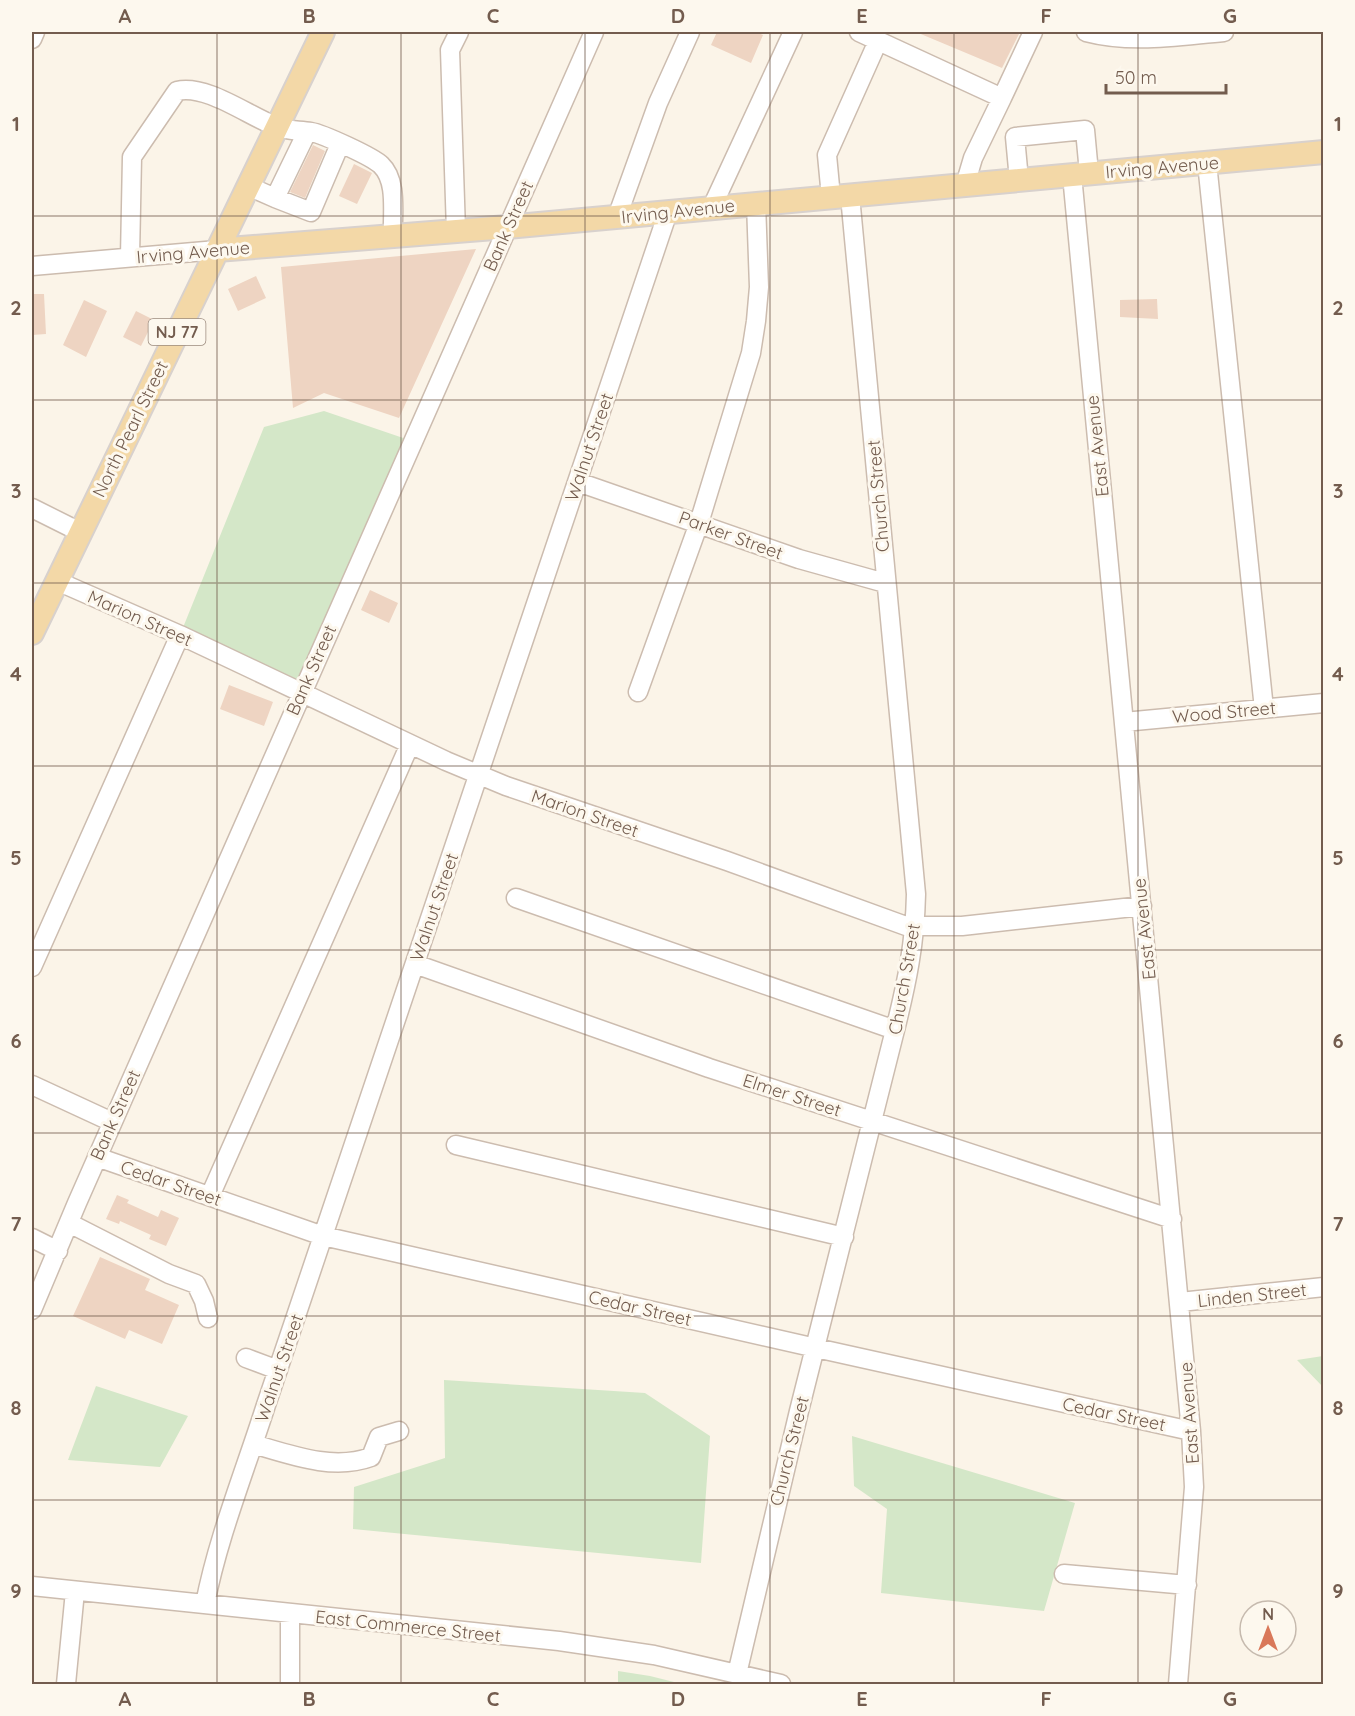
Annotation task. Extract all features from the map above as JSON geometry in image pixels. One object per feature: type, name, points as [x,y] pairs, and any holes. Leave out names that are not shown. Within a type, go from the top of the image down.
[{"type":"main road","name":"North Pearl Street","points":[[32,633],[323,32]]},
{"type":"main road","name":"Irving Avenue","points":[[217,250],[507,227],[1323,152]]},
{"type":"street","points":[[32,39],[35,32]]},
{"type":"street","points":[[456,231],[450,50],[459,32]]},
{"type":"street","name":"Bank Street","points":[[32,1310],[112,1122],[594,32]]},
{"type":"street","points":[[617,217],[658,103],[690,32]]},
{"type":"street","points":[[712,207],[793,32]]},
{"type":"street","points":[[859,32],[1002,98]]},
{"type":"street","points":[[965,185],[973,158],[1033,32]]},
{"type":"street","points":[[1086,32],[1114,38],[1137,39],[1224,32]]},
{"type":"street","name":"Church Street","points":[[737,1674],[799,1411],[907,983],[915,926],[916,894],[885,583],[840,196],[827,155],[878,41]]},
{"type":"street","points":[[130,257],[132,156],[177,91],[185,89],[203,92],[277,127],[312,132],[369,156],[382,166],[392,179],[393,236]]},
{"type":"street","name":"East Avenue","points":[[1019,180],[1015,137],[1085,130],[1081,174],[1124,722],[1191,1431],[1194,1486],[1178,1684]]},
{"type":"street","points":[[275,198],[307,132]]},
{"type":"street","points":[[313,242],[311,212],[340,144]]},
{"type":"street","points":[[1207,163],[1264,709]]},
{"type":"street","points":[[248,186],[311,212]]},
{"type":"street","points":[[638,692],[699,524],[751,353],[759,287],[756,203]]},
{"type":"street","name":"Walnut Street","points":[[205,1604],[220,1545],[253,1444],[668,212]]},
{"type":"street","name":"Irving Avenue","points":[[32,266],[217,250]]},
{"type":"street","name":"Parker Street","points":[[578,482],[799,559],[885,583]]},
{"type":"street","points":[[32,508],[80,532]]},
{"type":"street","name":"Marion Street","points":[[57,581],[180,635],[410,744],[506,786],[727,861],[906,926],[962,926],[1142,906]]},
{"type":"street","points":[[32,967],[180,635]]},
{"type":"street","name":"Wood Street","points":[[1124,722],[1323,703]]},
{"type":"street","points":[[210,1196],[410,744]]},
{"type":"street","points":[[516,898],[895,1030]]},
{"type":"street","name":"Elmer Street","points":[[415,964],[698,1065],[1172,1219]]},
{"type":"street","points":[[32,1085],[112,1122]]},
{"type":"street","points":[[456,1145],[844,1237]]},
{"type":"street","name":"Cedar Street","points":[[97,1157],[323,1236],[1191,1431]]},
{"type":"street","points":[[69,1222],[170,1274],[195,1284],[204,1301],[207,1318]]},
{"type":"street","points":[[32,1238],[58,1251]]},
{"type":"street","name":"Linden Street","points":[[1180,1302],[1323,1287]]},
{"type":"street","points":[[246,1358],[278,1370]]},
{"type":"street","points":[[253,1444],[313,1461],[356,1462],[371,1457],[379,1437],[399,1431]]},
{"type":"street","points":[[1064,1574],[1187,1585]]},
{"type":"street","name":"East Commerce Street","points":[[32,1586],[559,1641],[654,1655],[781,1684]]},
{"type":"street","points":[[66,1684],[75,1591]]},
{"type":"street","points":[[290,1614],[290,1684]]},
{"type":"green space","points":[[324,411],[412,441],[301,693],[180,635],[264,427]]},
{"type":"green space","points":[[1324,1356],[1323,1387],[1297,1360]]},
{"type":"green space","points":[[444,1380],[645,1393],[710,1436],[701,1563],[353,1529],[354,1487],[445,1458]]},
{"type":"green space","points":[[96,1386],[188,1416],[160,1467],[68,1460]]},
{"type":"green space","points":[[852,1436],[1075,1503],[1044,1611],[881,1593],[887,1509],[854,1486]]},
{"type":"green space","points":[[618,1671],[650,1676],[682,1684],[618,1684]]},
{"type":"building","points":[[717,32],[756,32],[763,35],[751,63],[711,45]]},
{"type":"building","points":[[916,32],[1020,32],[1002,68]]},
{"type":"building","points":[[313,145],[325,151],[305,198],[290,192]]},
{"type":"building","points":[[354,164],[372,173],[357,204],[339,196]]},
{"type":"building","points":[[476,249],[399,418],[324,393],[293,408],[281,267]]},
{"type":"building","points":[[256,276],[266,298],[238,311],[228,289]]},
{"type":"building","points":[[32,294],[44,294],[46,334],[32,335]]},
{"type":"building","points":[[1157,299],[1158,319],[1120,317],[1120,300]]},
{"type":"building","points":[[84,300],[107,311],[86,357],[63,345]]},
{"type":"building","points":[[136,311],[154,320],[141,346],[123,337]]},
{"type":"building","points":[[370,590],[398,603],[389,623],[361,610]]},
{"type":"building","points":[[229,685],[273,702],[264,726],[220,709]]},
{"type":"building","points":[[117,1195],[129,1200],[127,1203],[158,1217],[161,1210],[179,1218],[166,1246],[149,1239],[151,1235],[120,1221],[119,1224],[106,1219]]},
{"type":"building","points":[[100,1257],[150,1279],[145,1290],[179,1305],[162,1344],[129,1330],[125,1339],[73,1316]]}]
